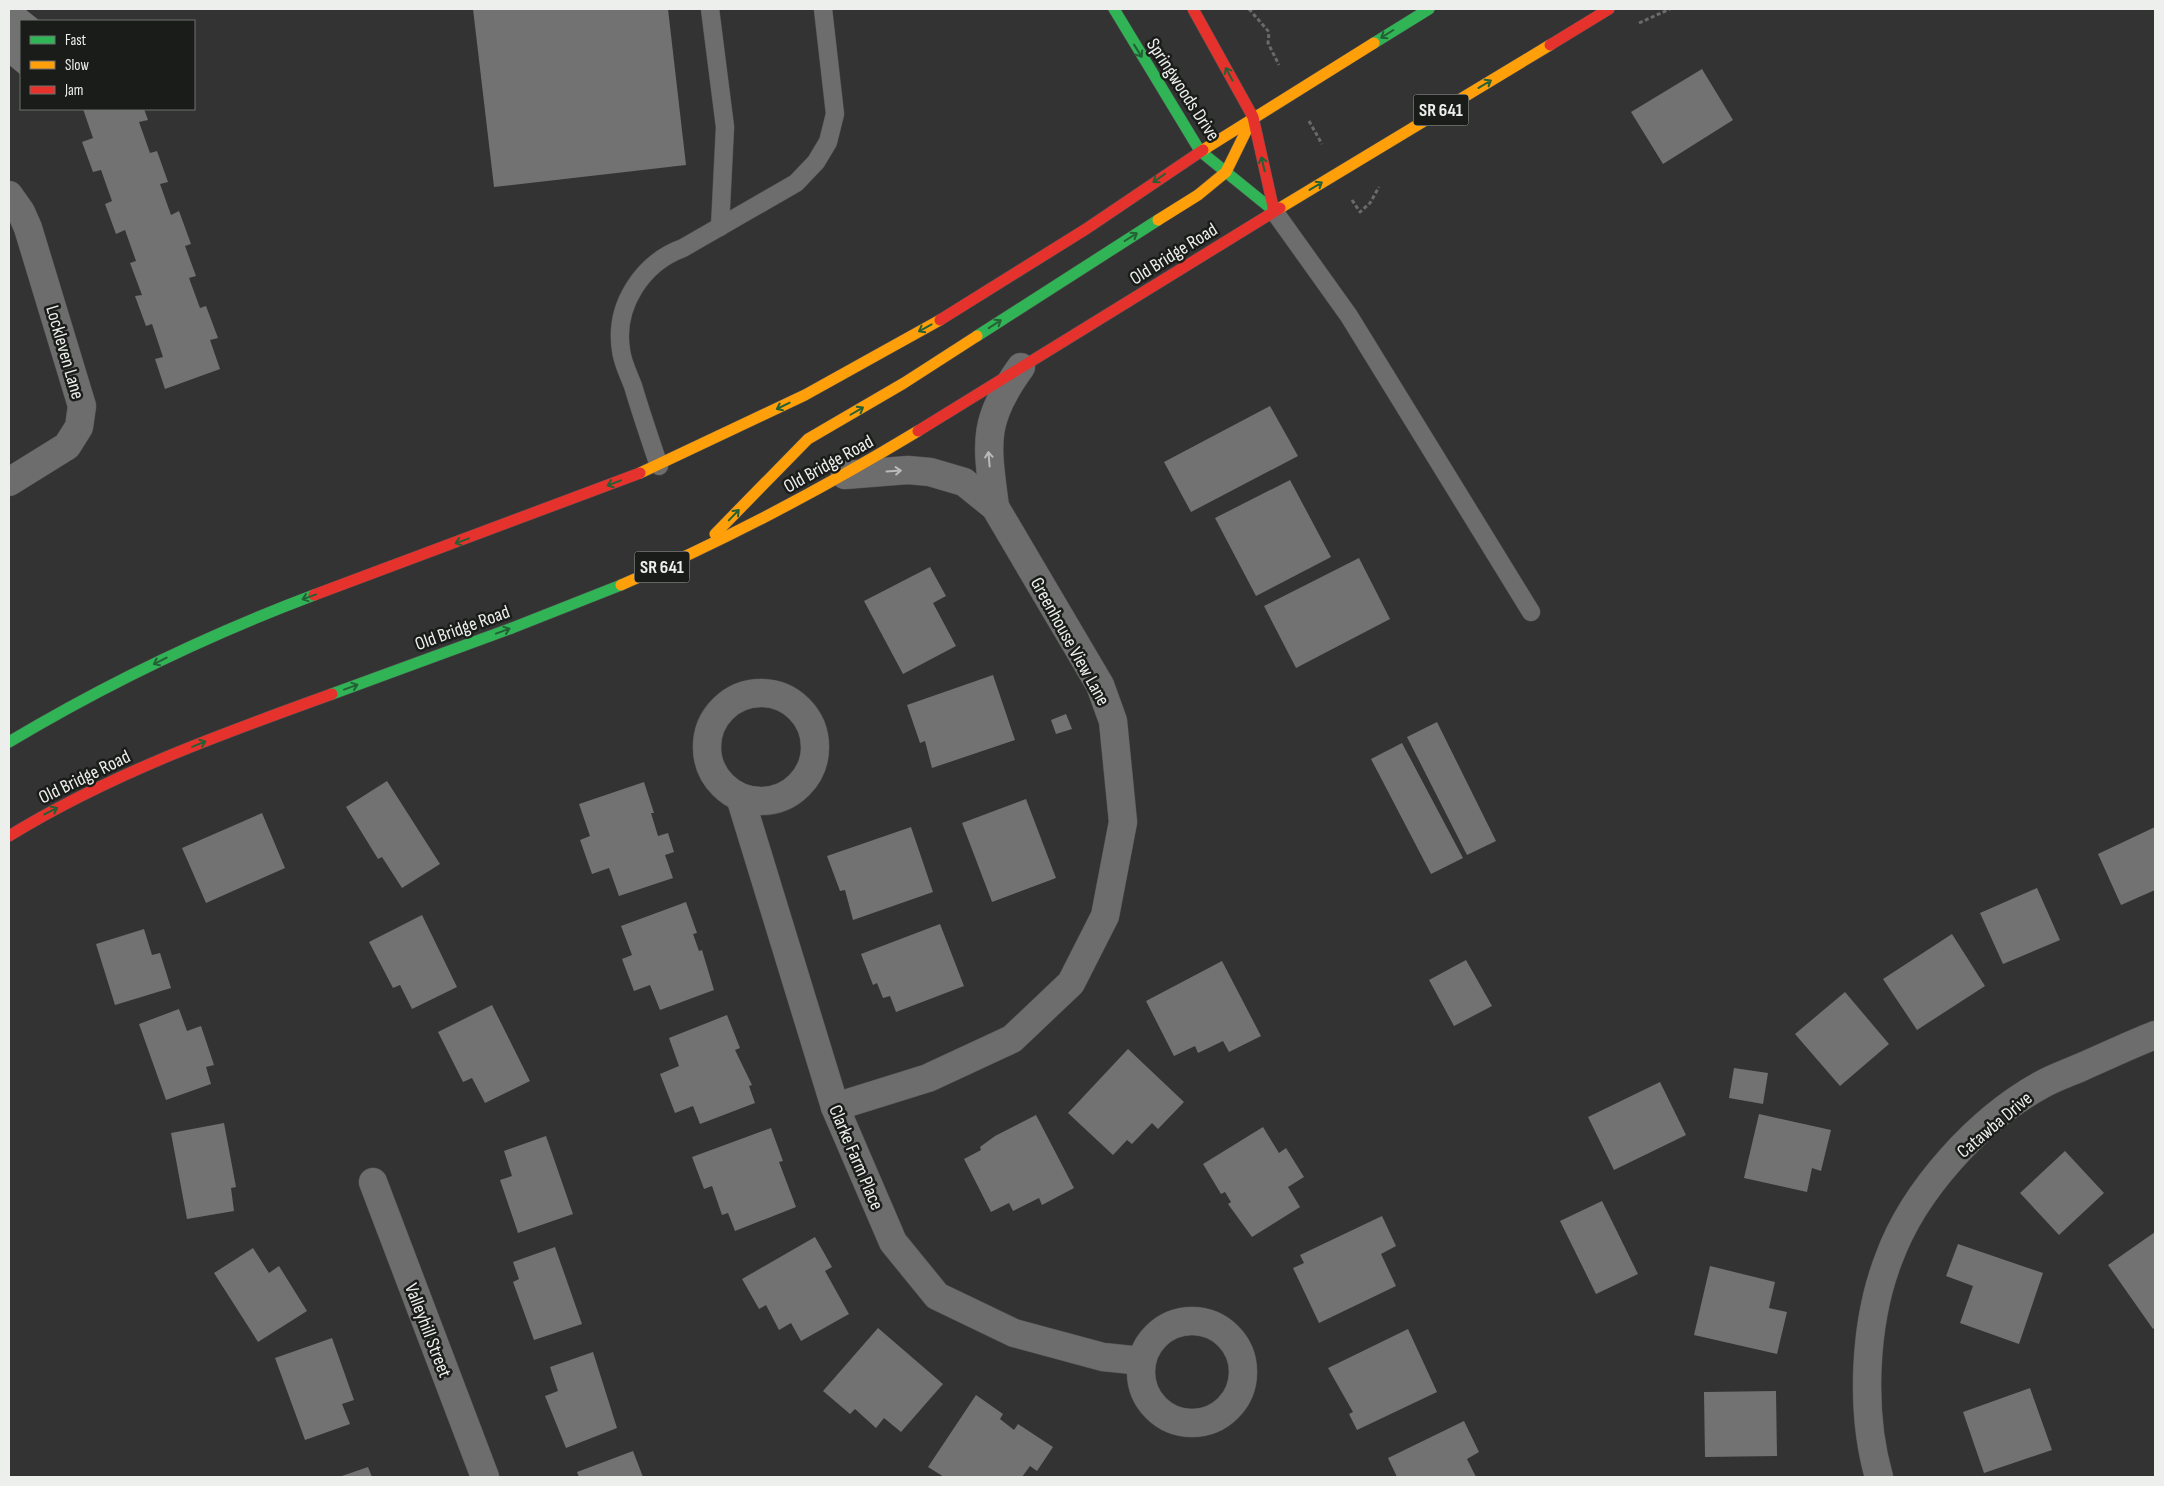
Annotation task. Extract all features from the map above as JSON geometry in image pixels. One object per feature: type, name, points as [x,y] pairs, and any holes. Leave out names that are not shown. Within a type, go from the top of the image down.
[{"type":"main road","name":"Springwoods Drive","points":[[1114,9],[1200,151],[1274,211]]},
{"type":"main road","points":[[1193,9],[1252,117],[1274,211]]},
{"type":"main road","points":[[9,742],[68,707],[189,648],[296,602],[659,466],[805,395],[948,316],[1086,229],[1252,117],[1429,9]]},
{"type":"main road","name":"Old Bridge Road","points":[[9,836],[29,822],[113,779],[247,725],[515,626],[642,576],[700,550],[845,475],[1274,211],[1609,9]]},
{"type":"main road","points":[[700,550],[808,439],[904,383],[1198,195],[1226,172],[1252,117]]},
{"type":"street","name":"Lockleven Lane","points":[[9,195],[21,212],[28,228],[82,406],[79,427],[67,446],[9,482]]},
{"type":"street","name":"Greenhouse View Lane","points":[[994,508],[988,455],[989,436],[1003,392],[1022,367]]},
{"type":"street","name":"Greenhouse View Lane","points":[[835,1107],[928,1078],[1012,1040],[1071,982],[1105,916],[1123,822],[1113,721],[1100,685],[994,508],[964,482],[930,472],[908,470],[845,475]]},
{"type":"street","name":"Clarke Farm Place","points":[[740,797],[835,1107],[893,1242],[937,1296],[1014,1333],[1103,1357],[1142,1361]]},
{"type":"street","name":"Catawba Drive","points":[[1879,1477],[1875,1463],[1868,1405],[1869,1348],[1880,1287],[1889,1257],[1914,1208],[1955,1154],[1996,1117],[2041,1085],[2155,1035]]},
{"type":"street","name":"Valleyhill Street","points":[[373,1182],[485,1477]]},
{"type":"lane","points":[[710,9],[725,127],[720,227]]},
{"type":"lane","points":[[659,466],[621,350],[621,322],[629,295],[649,268],[672,252],[796,183],[816,162],[828,142],[835,114],[823,9]]},
{"type":"lane","points":[[1274,211],[1349,316],[1531,612]]},
{"type":"path","points":[[1249,9],[1269,32],[1268,43]]},
{"type":"building","points":[[9,9],[25,9],[39,20],[20,20],[20,74],[9,65]]},
{"type":"building","points":[[473,9],[668,9],[686,165],[494,187]]},
{"type":"building","points":[[1702,69],[1733,120],[1663,164],[1631,112]]},
{"type":"building","points":[[83,110],[144,110],[148,120],[139,122],[150,153],[157,151],[168,182],[160,184],[171,215],[179,211],[191,244],[185,246],[196,276],[189,278],[200,308],[206,306],[218,338],[210,340],[220,369],[165,389],[155,359],[163,357],[152,324],[146,326],[135,296],[142,295],[130,263],[136,261],[125,230],[116,234],[105,204],[112,201],[101,170],[93,172],[82,142],[93,138]]},
{"type":"building","points":[[1270,406],[1298,456],[1191,512],[1164,462]]},
{"type":"building","points":[[1290,480],[1331,557],[1256,596],[1215,518]]},
{"type":"building","points":[[1359,558],[1390,619],[1296,668],[1264,606]]},
{"type":"building","points":[[930,567],[946,596],[933,603],[956,646],[903,674],[864,601]]},
{"type":"building","points":[[993,675],[1015,740],[932,768],[925,741],[920,743],[907,705]]},
{"type":"building","points":[[1066,714],[1072,729],[1056,734],[1051,720]]},
{"type":"building","points":[[1437,722],[1496,841],[1467,855],[1407,737]]},
{"type":"building","points":[[1402,743],[1463,858],[1431,874],[1371,759]]},
{"type":"building","points":[[387,781],[440,864],[402,888],[382,857],[378,859],[346,807]]},
{"type":"building","points":[[644,782],[654,813],[651,813],[658,836],[668,833],[674,852],[665,855],[673,878],[619,896],[609,868],[592,874],[580,840],[590,836],[579,804]]},
{"type":"building","points":[[1026,799],[1056,878],[992,902],[962,823]]},
{"type":"building","points":[[262,813],[285,868],[206,903],[182,848]]},
{"type":"building","points":[[911,827],[933,892],[853,920],[845,890],[840,891],[827,856]]},
{"type":"building","points":[[2155,827],[2155,890],[2121,905],[2098,854]]},
{"type":"building","points":[[2037,888],[2060,940],[2003,964],[1980,913]]},
{"type":"building","points":[[686,902],[697,933],[693,934],[699,951],[702,950],[714,990],[660,1010],[650,985],[634,991],[622,959],[632,955],[621,926]]},
{"type":"building","points":[[422,915],[457,987],[412,1009],[400,985],[393,988],[369,942]]},
{"type":"building","points":[[940,924],[964,986],[896,1012],[890,996],[883,998],[877,983],[873,985],[861,954]]},
{"type":"building","points":[[144,929],[152,955],[160,953],[171,988],[115,1005],[96,944]]},
{"type":"building","points":[[1952,934],[1985,986],[1917,1030],[1883,979]]},
{"type":"building","points":[[1466,960],[1492,1006],[1454,1026],[1429,980]]},
{"type":"building","points":[[1222,961],[1261,1036],[1229,1052],[1223,1041],[1198,1053],[1195,1046],[1174,1056],[1146,1001]]},
{"type":"building","points":[[1845,992],[1889,1044],[1840,1086],[1795,1034]]},
{"type":"building","points":[[492,1005],[530,1081],[485,1103],[472,1078],[463,1082],[438,1032]]},
{"type":"building","points":[[179,1009],[187,1031],[201,1026],[214,1065],[206,1067],[211,1084],[166,1100],[139,1024]]},
{"type":"building","points":[[727,1015],[740,1048],[735,1050],[752,1085],[749,1086],[755,1103],[700,1124],[693,1106],[675,1113],[660,1074],[679,1066],[669,1038]]},
{"type":"building","points":[[1128,1049],[1184,1102],[1158,1129],[1152,1123],[1132,1144],[1127,1140],[1113,1155],[1068,1113]]},
{"type":"building","points":[[1734,1068],[1768,1073],[1763,1104],[1729,1098]]},
{"type":"building","points":[[1660,1082],[1686,1135],[1614,1170],[1588,1117]]},
{"type":"building","points":[[1759,1114],[1831,1130],[1821,1171],[1812,1168],[1807,1192],[1744,1178]]},
{"type":"building","points":[[1036,1115],[1074,1188],[1042,1205],[1039,1198],[1013,1211],[1009,1203],[991,1212],[964,1159],[981,1150],[980,1147],[995,1136]]},
{"type":"building","points":[[224,1123],[236,1187],[231,1188],[234,1211],[187,1219],[171,1133]]},
{"type":"building","points":[[1263,1127],[1279,1153],[1286,1148],[1304,1177],[1288,1187],[1300,1207],[1252,1237],[1228,1204],[1231,1202],[1225,1192],[1221,1194],[1203,1164]]},
{"type":"building","points":[[771,1128],[783,1161],[779,1162],[796,1207],[735,1231],[728,1213],[722,1215],[712,1186],[704,1189],[692,1157]]},
{"type":"building","points":[[546,1136],[573,1214],[518,1233],[500,1180],[512,1176],[504,1151]]},
{"type":"building","points":[[2065,1151],[2104,1193],[2059,1235],[2020,1193]]},
{"type":"building","points":[[1602,1201],[1638,1274],[1596,1294],[1560,1221]]},
{"type":"building","points":[[1382,1216],[1396,1246],[1381,1254],[1396,1286],[1319,1323],[1293,1268],[1304,1263],[1300,1255]]},
{"type":"building","points":[[2155,1232],[2155,1327],[2153,1329],[2108,1265]]},
{"type":"building","points":[[815,1237],[832,1267],[825,1271],[849,1314],[801,1341],[791,1323],[779,1330],[766,1305],[759,1309],[742,1279]]},
{"type":"building","points":[[1958,1244],[2043,1273],[2019,1344],[1960,1323],[1973,1286],[1946,1276]]},
{"type":"building","points":[[555,1247],[582,1324],[534,1340],[513,1282],[519,1279],[513,1262]]},
{"type":"building","points":[[253,1248],[269,1273],[279,1266],[307,1311],[258,1342],[214,1273]]},
{"type":"building","points":[[1710,1266],[1775,1282],[1769,1308],[1787,1312],[1777,1354],[1694,1335]]},
{"type":"building","points":[[878,1328],[943,1384],[901,1432],[884,1418],[876,1428],[855,1409],[850,1414],[823,1391]]},
{"type":"building","points":[[1408,1329],[1437,1392],[1357,1430],[1349,1414],[1353,1412],[1328,1368]]},
{"type":"building","points":[[332,1338],[354,1400],[342,1404],[350,1424],[305,1440],[275,1358]]},
{"type":"building","points":[[593,1352],[617,1428],[566,1448],[545,1396],[558,1391],[550,1367]]},
{"type":"building","points":[[2030,1388],[2052,1450],[1984,1473],[1963,1412]]},
{"type":"building","points":[[1776,1391],[1777,1456],[1705,1457],[1704,1392]]},
{"type":"building","points":[[976,1395],[1003,1414],[1000,1419],[1014,1430],[1018,1424],[1053,1447],[1037,1471],[1030,1466],[1022,1477],[944,1477],[928,1467]]},
{"type":"building","points":[[1464,1421],[1479,1452],[1467,1459],[1476,1477],[1397,1477],[1388,1458]]},
{"type":"building","points":[[633,1451],[643,1477],[579,1477],[577,1472]]},
{"type":"building","points":[[368,1467],[372,1477],[339,1477]]},
{"type":"traffic: fast","points":[[1114,9],[1200,151],[1274,211]]},
{"type":"traffic: fast","points":[[1374,43],[1429,9]]},
{"type":"traffic: fast","points":[[977,336],[1158,220]]},
{"type":"traffic: fast","points":[[332,694],[512,628],[621,585]]},
{"type":"traffic: fast","points":[[9,742],[83,700],[158,662],[274,610],[314,595]]},
{"type":"traffic: slow","points":[[1203,150],[1374,43]]},
{"type":"traffic: slow","points":[[1280,208],[1550,45]]},
{"type":"traffic: slow","points":[[1158,220],[1198,195],[1226,172],[1253,117]]},
{"type":"traffic: slow","points":[[640,473],[805,395],[940,320]]},
{"type":"traffic: slow","points":[[715,534],[808,439],[904,383],[977,336]]},
{"type":"traffic: slow","points":[[621,585],[697,551],[772,513],[918,431]]},
{"type":"traffic: jam","points":[[1193,9],[1253,117],[1274,211]]},
{"type":"traffic: jam","points":[[1550,45],[1609,9]]},
{"type":"traffic: jam","points":[[940,320],[1086,229],[1203,150]]},
{"type":"traffic: jam","points":[[918,431],[1280,208]]},
{"type":"traffic: jam","points":[[314,595],[640,473]]},
{"type":"traffic: jam","points":[[9,836],[86,793],[126,774],[249,724],[332,694]]}]
